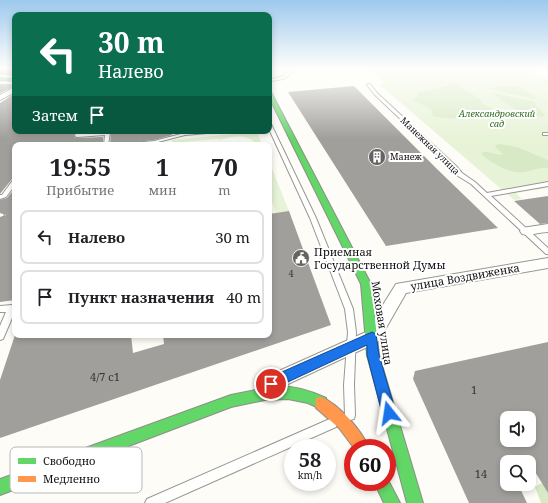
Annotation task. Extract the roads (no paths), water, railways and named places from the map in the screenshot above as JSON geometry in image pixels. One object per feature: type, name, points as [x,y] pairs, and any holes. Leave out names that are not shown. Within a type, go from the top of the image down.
[{"type":"main road","name":"Моховая улица","points":[[272,98],[366,284],[373,355],[414,503]]},
{"type":"main road","points":[[107,447],[231,401],[268,393],[292,392],[312,397],[332,410],[355,439]]},
{"type":"main road","points":[[0,487],[10,483]]},
{"type":"main road","points":[[386,491],[392,503]]},
{"type":"street","name":"улица Воздвиженка","points":[[372,337],[401,288],[548,263]]},
{"type":"street","points":[[231,401],[372,337]]},
{"type":"lane","name":"Манежная улица","points":[[374,91],[454,167],[456,172],[463,178],[473,183],[487,195],[539,229],[548,252]]},
{"type":"lane","points":[[272,125],[286,124]]},
{"type":"lane","points":[[272,131],[313,218],[349,309],[352,332],[349,385],[350,416],[358,439]]},
{"type":"lane","points":[[78,134],[77,136],[108,134]]},
{"type":"lane","points":[[160,142],[182,134]]},
{"type":"lane","points":[[487,195],[548,184]]},
{"type":"lane","points":[[0,197],[4,196],[12,185]]},
{"type":"lane","points":[[0,310],[12,308],[0,336]]},
{"type":"lane","points":[[151,503],[340,419]]},
{"type":"place","name":"Манеж","points":[[377,157]]},
{"type":"place","name":"Приемная Государственной Думы","points":[[301,258]]},
{"type":"park label","name":"Александровский сад","points":[[497,120]]}]
